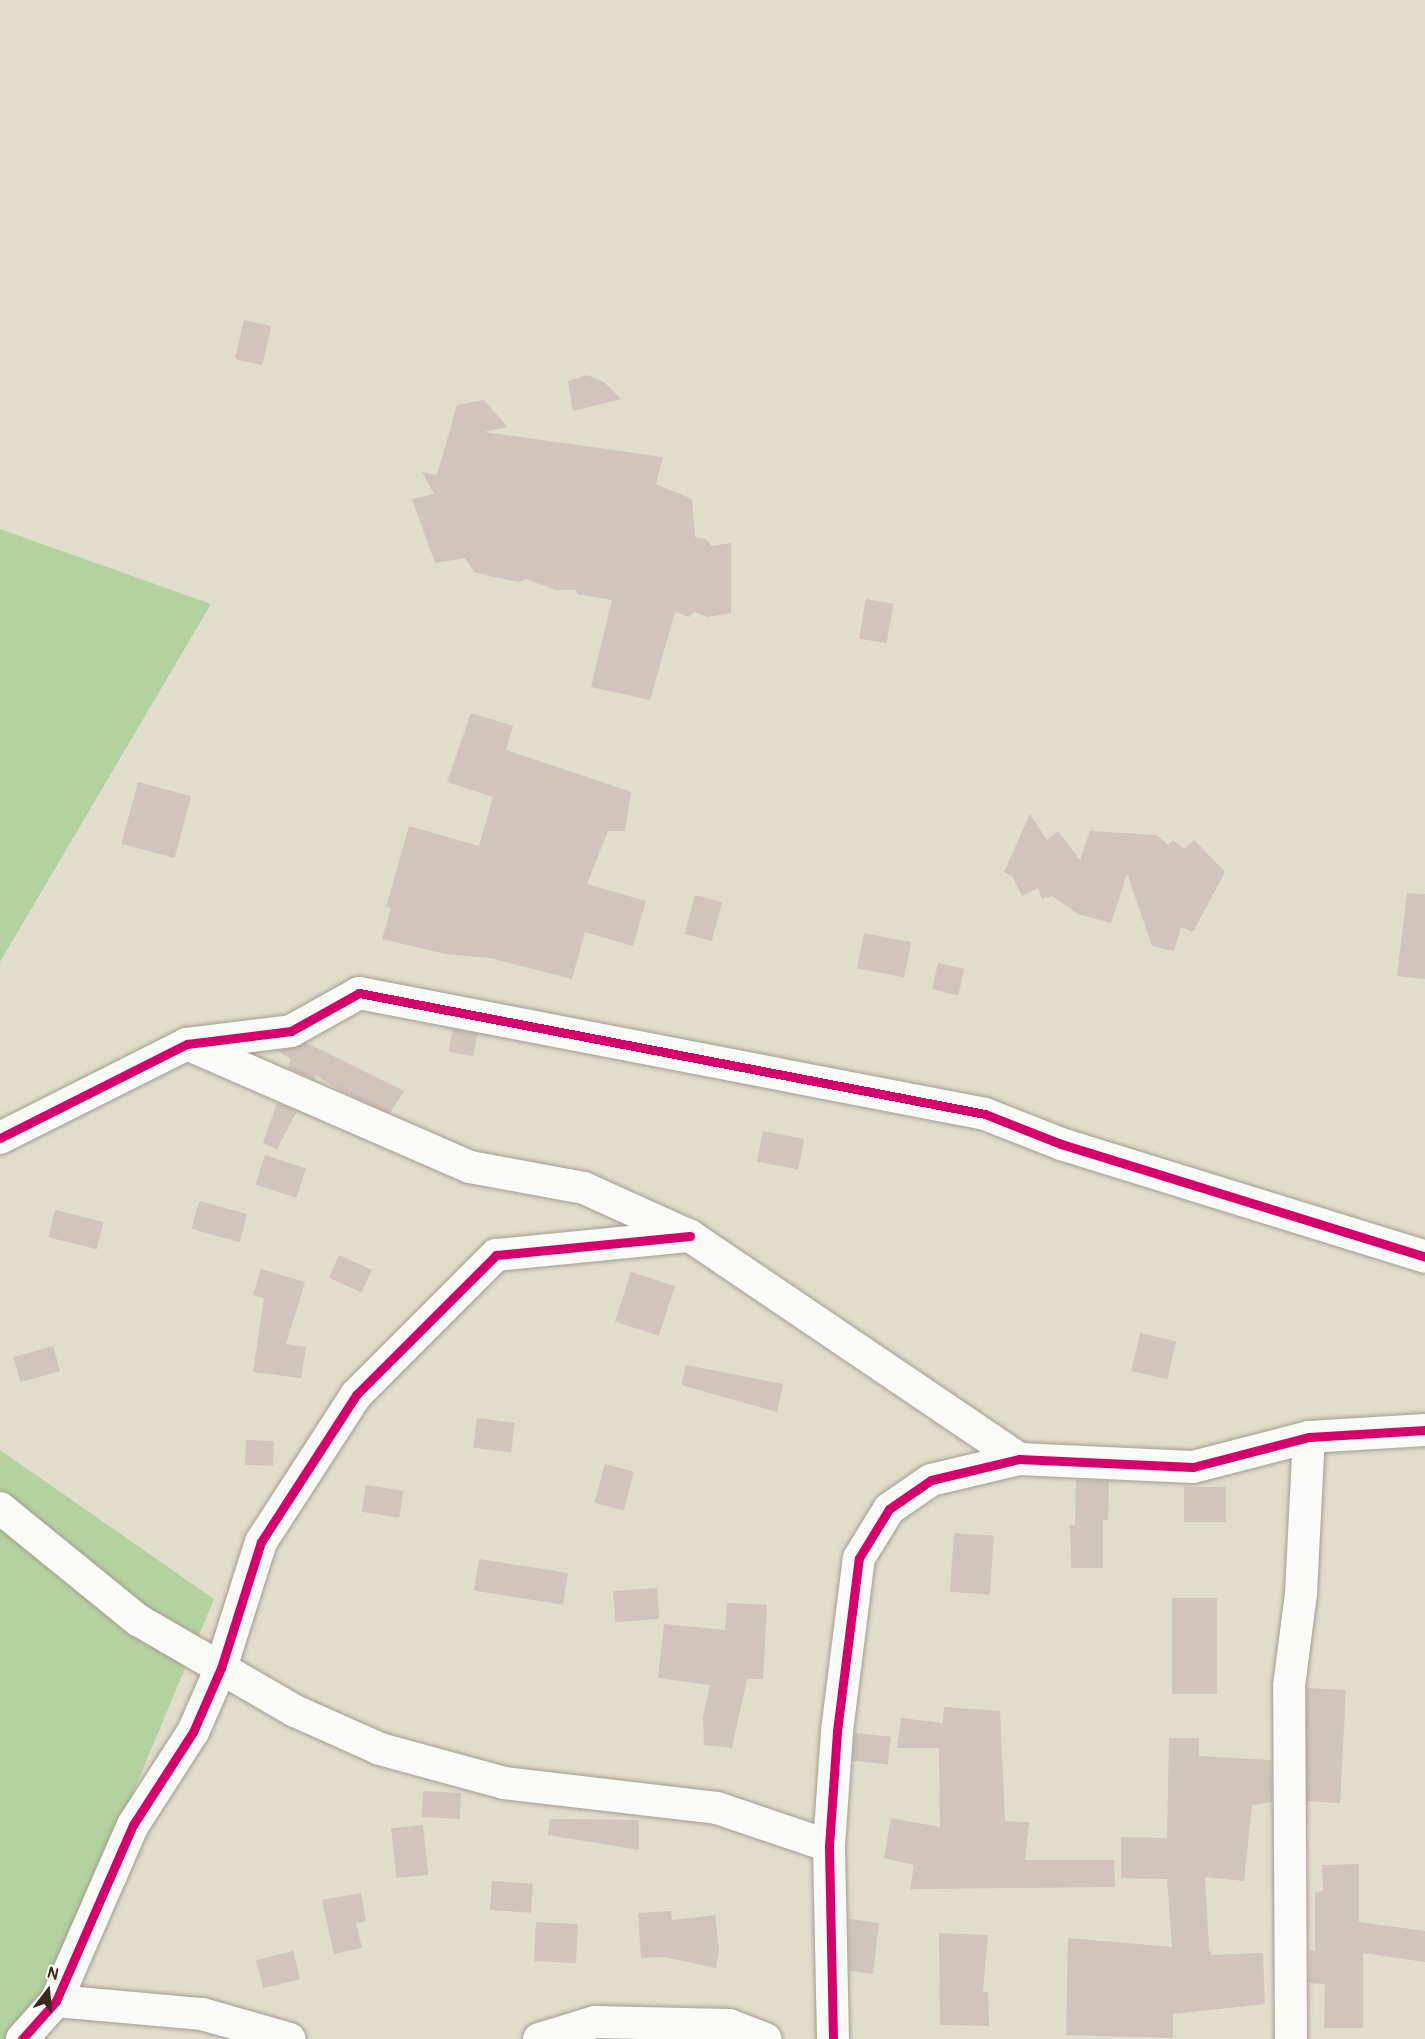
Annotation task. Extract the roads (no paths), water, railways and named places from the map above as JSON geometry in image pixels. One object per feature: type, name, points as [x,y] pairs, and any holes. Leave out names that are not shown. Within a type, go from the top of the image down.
[{"type":"street","points":[[0,1138],[187,1044],[291,1031],[359,993],[986,1114],[1061,1144],[1425,1257]]},
{"type":"street","points":[[187,1044],[470,1167],[584,1188],[690,1236],[1019,1459]]},
{"type":"street","points":[[22,2039],[56,2001],[134,1825],[193,1731],[221,1668],[261,1542],[356,1395],[496,1255],[690,1236]]},
{"type":"street","points":[[833,2039],[829,1846],[837,1731],[860,1558],[890,1509],[932,1480],[1019,1459],[1193,1467],[1309,1437],[1425,1430]]},
{"type":"street","points":[[1291,2039],[1289,1686],[1301,1593],[1309,1437]]},
{"type":"street","points":[[0,1508],[138,1620],[295,1711],[380,1749],[504,1783],[717,1808],[829,1846]]},
{"type":"street","points":[[56,2001],[202,2014],[290,2039]]},
{"type":"street","points":[[539,2039],[595,2022],[729,2025],[765,2039]]}]
